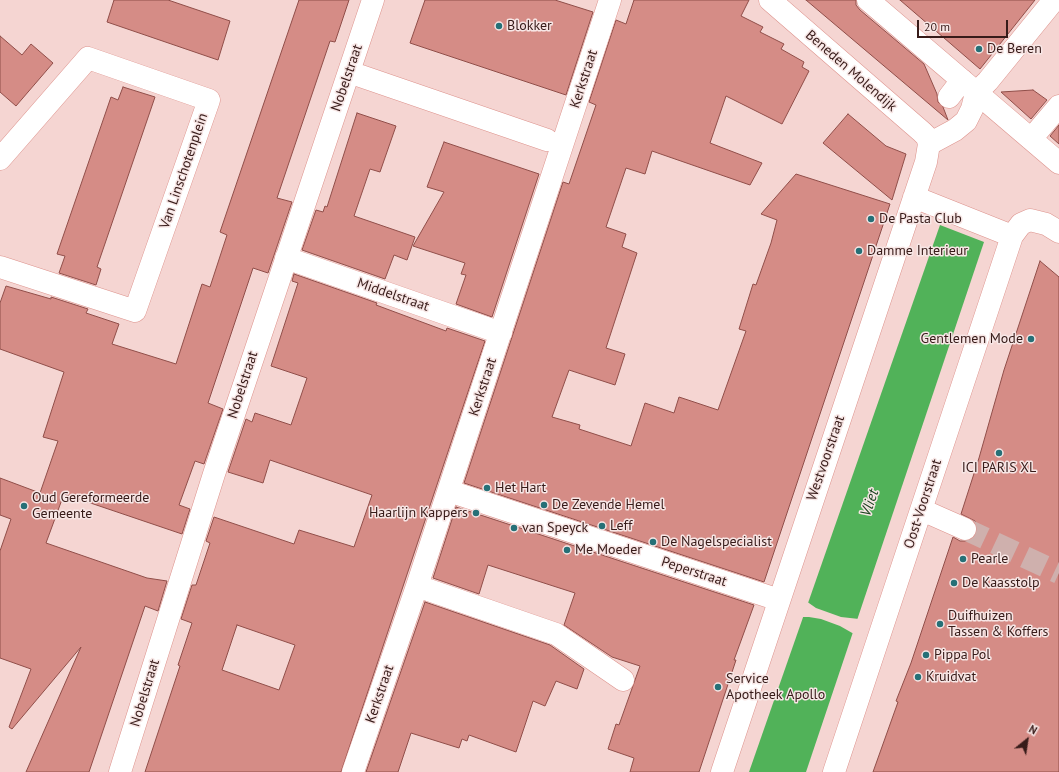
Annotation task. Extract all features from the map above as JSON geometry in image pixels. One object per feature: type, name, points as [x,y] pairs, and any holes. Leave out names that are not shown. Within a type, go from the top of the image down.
[{"type":"street","name":"Nobelstraat","points":[[120,772],[214,474],[374,0]]},
{"type":"street","name":"Kerkstraat","points":[[353,772],[449,490],[610,0]]},
{"type":"street","name":"Beneden Molendijk","points":[[770,0],[922,132],[927,137],[929,144]]},
{"type":"street","points":[[868,0],[962,90],[1031,139],[1059,163]]},
{"type":"street","points":[[962,90],[988,81],[1054,0]]},
{"type":"street","name":"Van Linschotenplein","points":[[0,159],[88,58],[209,100],[135,312],[0,267]]},
{"type":"street","points":[[350,72],[547,140]]},
{"type":"street","points":[[929,144],[955,130],[966,121],[972,109],[962,90]]},
{"type":"street","points":[[1031,139],[1059,106]]},
{"type":"street","name":"Westvoorstraat","points":[[722,772],[926,162],[929,144]]},
{"type":"street","points":[[914,197],[1012,236],[1021,224],[1027,220],[1046,224],[1059,232]]},
{"type":"street","name":"Oost-Voorstraat","points":[[834,772],[1012,236]]},
{"type":"street","name":"Middelstraat","points":[[286,258],[501,333]]},
{"type":"street","name":"Peperstraat","points":[[449,490],[779,600]]},
{"type":"street","points":[[922,510],[965,529]]},
{"type":"street","points":[[417,586],[556,634],[622,680]]},
{"type":"water","name":"Vliet","points":[[940,225],[984,242],[806,772],[749,772]]},
{"type":"pier","points":[[806,601],[816,608],[841,617],[859,619],[854,634],[840,626],[821,619],[801,617]]},
{"type":"building","points":[[114,0],[168,0],[230,21],[218,60],[107,22]]},
{"type":"building","points":[[299,0],[349,0],[335,42],[330,41],[277,198],[292,202],[268,273],[253,268],[208,403],[223,409],[204,464],[195,461],[179,505],[190,509],[182,534],[64,494],[46,543],[147,578],[167,581],[158,611],[145,606],[89,772],[26,772],[81,647],[12,729],[9,727],[31,669],[0,658],[0,551],[11,519],[0,515],[0,478],[40,493],[58,441],[43,437],[64,372],[0,349],[0,303],[6,286],[51,299],[51,297],[88,309],[86,313],[119,324],[112,344],[176,364],[202,284],[210,287],[227,235],[220,232]]},
{"type":"building","points":[[425,0],[555,0],[593,12],[566,95],[410,43]]},
{"type":"building","points":[[634,0],[749,0],[741,16],[763,27],[760,32],[784,44],[781,49],[804,62],[802,67],[809,71],[782,124],[726,96],[710,143],[762,163],[750,185],[652,151],[645,174],[626,168],[606,227],[626,234],[622,247],[637,253],[606,348],[625,354],[615,385],[569,370],[552,417],[580,425],[579,429],[631,446],[645,403],[674,413],[679,397],[718,410],[746,331],[739,329],[753,284],[756,285],[771,243],[777,220],[761,214],[796,174],[890,204],[764,582],[464,483],[563,182],[569,184],[596,105],[589,102],[616,20],[626,24]]},
{"type":"building","points":[[806,0],[856,0],[856,5],[860,10],[924,64],[937,94],[938,102],[943,107],[948,120]]},
{"type":"building","points":[[900,0],[1035,0],[980,69]]},
{"type":"building","points":[[0,36],[22,55],[31,44],[53,63],[16,106],[0,92]]},
{"type":"building","points":[[123,87],[155,97],[97,267],[101,269],[96,285],[59,273],[65,256],[57,254],[111,97],[118,100]]},
{"type":"building","points":[[1033,90],[1047,100],[1031,119],[1001,92]]},
{"type":"building","points":[[357,113],[396,126],[380,172],[370,169],[354,216],[415,237],[407,260],[394,255],[385,279],[302,250],[316,210],[323,212],[325,206],[327,207]]},
{"type":"building","points":[[848,114],[886,146],[906,154],[892,200],[823,143]]},
{"type":"building","points":[[1059,125],[1059,144],[1050,136]]},
{"type":"building","points":[[444,142],[539,174],[492,317],[456,304],[466,275],[461,274],[465,263],[413,246],[444,192],[427,187]]},
{"type":"building","points":[[1040,261],[1059,277],[1059,772],[873,772],[953,537],[960,541],[967,541],[973,539],[977,534],[975,521],[961,514],[979,458],[1004,370]]},
{"type":"building","points":[[294,274],[377,303],[376,305],[446,331],[447,328],[485,341],[341,772],[145,772],[180,666],[178,665],[192,623],[181,619],[192,585],[196,585],[210,543],[206,541],[214,517],[294,544],[299,530],[354,547],[372,495],[270,460],[263,483],[228,472],[246,419],[252,422],[255,413],[291,425],[307,378],[271,366],[298,283],[292,281]],"holes":[[[237,625],[295,645],[279,690],[222,670]]]},
{"type":"building","points":[[456,507],[754,605],[734,660],[736,660],[699,772],[630,772],[634,758],[608,749],[616,724],[619,725],[640,666],[612,657],[564,625],[575,593],[488,565],[479,594],[433,578]]},
{"type":"building","points":[[425,602],[550,645],[584,669],[577,689],[556,681],[545,706],[533,701],[516,752],[469,735],[467,741],[462,739],[459,748],[411,733],[398,772],[366,772]]},
{"type":"tunnel","points":[[965,529],[1059,573]]},
{"type":"place","name":"Blokker","points":[[499,26]]},
{"type":"place","name":"De Beren","points":[[979,49]]},
{"type":"place","name":"De Pasta Club","points":[[871,219]]},
{"type":"place","name":"Damme Interieur","points":[[859,251]]},
{"type":"place","name":"Gentlemen Mode","points":[[1031,339]]},
{"type":"place","name":"ICI PARIS XL","points":[[999,453]]},
{"type":"place","name":"Het Hart","points":[[487,488]]},
{"type":"place","name":"De Zevende Hemel","points":[[544,505]]},
{"type":"place","name":"Oud Gereformeerde Gemeente","points":[[24,506]]},
{"type":"place","name":"Haarlijn Kappers","points":[[476,513]]},
{"type":"place","name":"Leff","points":[[602,526]]},
{"type":"place","name":"van Speyck","points":[[514,528]]},
{"type":"place","name":"De Nagelspecialist","points":[[653,542]]},
{"type":"place","name":"Me Moeder","points":[[567,550]]},
{"type":"place","name":"Pearle","points":[[963,559]]},
{"type":"place","name":"De Kaasstolp","points":[[954,583]]},
{"type":"place","name":"Duifhuizen Tassen & Koffers","points":[[940,624]]},
{"type":"place","name":"Pippa Pol","points":[[926,655]]},
{"type":"place","name":"Kruidvat","points":[[918,677]]},
{"type":"place","name":"Service Apotheek Apollo","points":[[718,687]]}]
